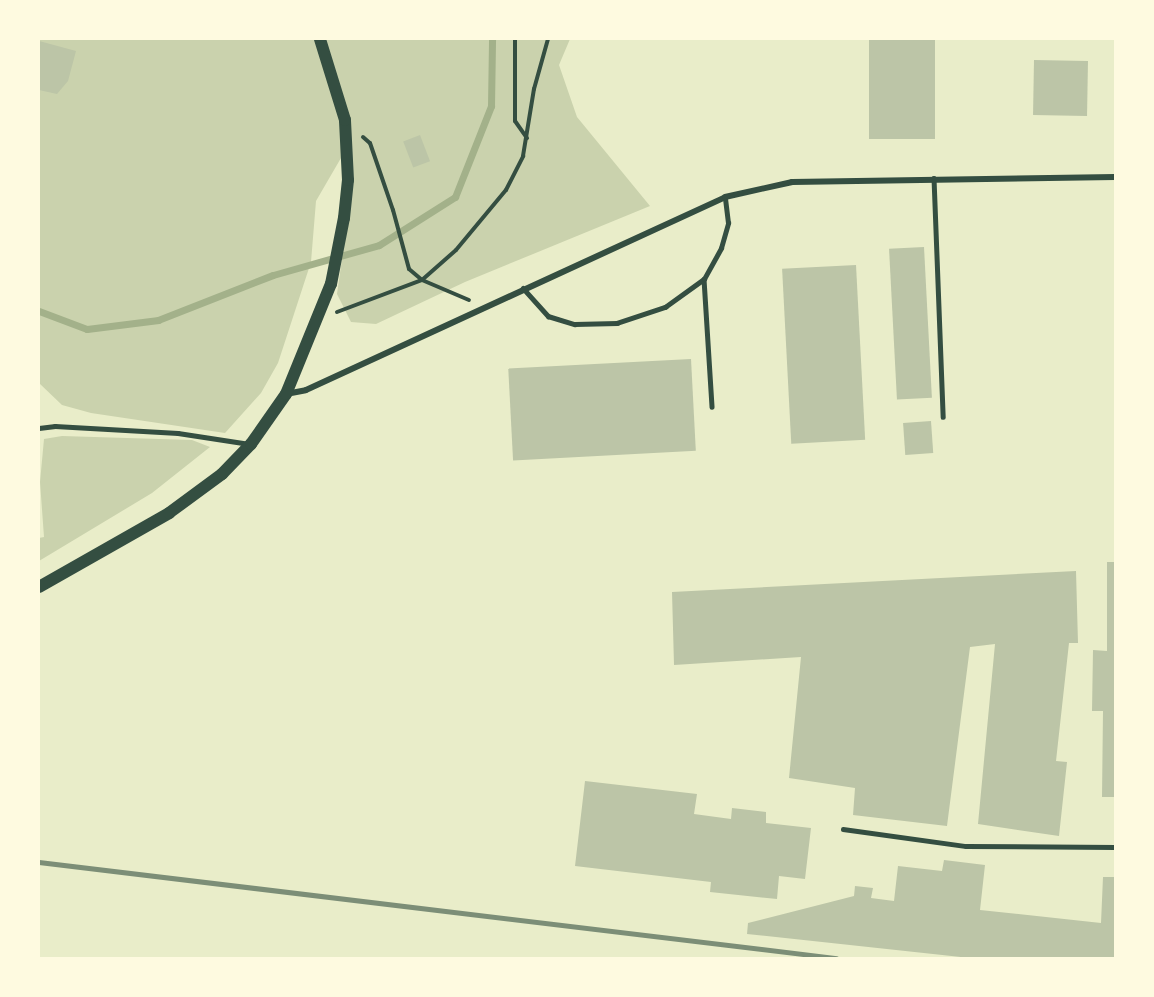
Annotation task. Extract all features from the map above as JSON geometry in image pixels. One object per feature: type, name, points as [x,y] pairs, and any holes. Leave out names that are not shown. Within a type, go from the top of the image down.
[{"type":"main road","points":[[39,587],[177,508],[222,474],[251,444],[286,394],[331,284],[343,231],[348,180],[345,120],[320,39]]},
{"type":"street","points":[[286,394],[306,390],[522,288],[725,197],[792,182],[934,178],[1115,177]]},
{"type":"lane","points":[[934,178],[943,417]]},
{"type":"lane","points":[[712,407],[704,279],[726,232],[725,197]]},
{"type":"lane","points":[[522,288],[548,316],[574,324],[617,323],[665,307],[704,279]]},
{"type":"lane","points":[[39,428],[55,426],[178,434],[251,444]]},
{"type":"lane","points":[[843,829],[966,846],[1115,847]]},
{"type":"path","points":[[515,39],[515,121],[527,139]]},
{"type":"path","points":[[319,318],[422,280],[456,250],[506,190],[523,156],[534,89],[548,39]]},
{"type":"path","points":[[345,120],[370,143],[393,210],[409,270],[422,280],[483,306]]},
{"type":"green space","points":[[39,39],[570,39],[559,65],[577,117],[650,206],[465,282],[376,324],[351,322],[337,294],[352,189],[352,139],[316,201],[311,262],[278,363],[261,393],[225,433],[91,413],[62,405],[39,383]]},
{"type":"green space","points":[[62,436],[192,440],[210,447],[152,493],[39,561],[39,538],[44,537],[40,482],[44,439]]},
{"type":"building","points":[[869,39],[935,39],[935,139],[869,139]]},
{"type":"building","points":[[39,41],[76,51],[68,81],[57,94],[39,90]]},
{"type":"building","points":[[1034,60],[1088,61],[1087,116],[1033,115]]},
{"type":"building","points":[[420,135],[430,161],[413,168],[403,141]]},
{"type":"building","points":[[924,247],[932,398],[897,400],[889,249]]},
{"type":"building","points":[[856,265],[865,440],[791,444],[782,269]]},
{"type":"building","points":[[691,359],[696,451],[513,460],[508,369]]},
{"type":"building","points":[[931,421],[933,453],[905,455],[903,423]]},
{"type":"building","points":[[1107,562],[1115,562],[1115,797],[1102,797],[1103,711],[1092,711],[1093,650],[1107,651]]},
{"type":"building","points":[[1076,571],[1078,643],[1069,643],[1056,761],[1067,762],[1059,836],[978,824],[995,644],[970,647],[947,826],[853,815],[855,788],[789,778],[801,657],[674,665],[672,592]]},
{"type":"building","points":[[585,781],[697,794],[694,814],[731,819],[732,808],[766,812],[766,823],[811,828],[805,879],[779,876],[777,899],[710,892],[711,882],[575,866]]},
{"type":"building","points":[[944,860],[985,865],[980,910],[1101,923],[1103,877],[1115,877],[1115,958],[970,958],[747,934],[748,923],[854,896],[855,886],[873,888],[871,898],[894,901],[898,866],[942,871]]},
{"type":"waterway","points":[[39,311],[87,329],[158,320],[273,275],[379,245],[455,197],[491,106],[492,39]]},
{"type":"railway","points":[[39,862],[836,958]]}]
